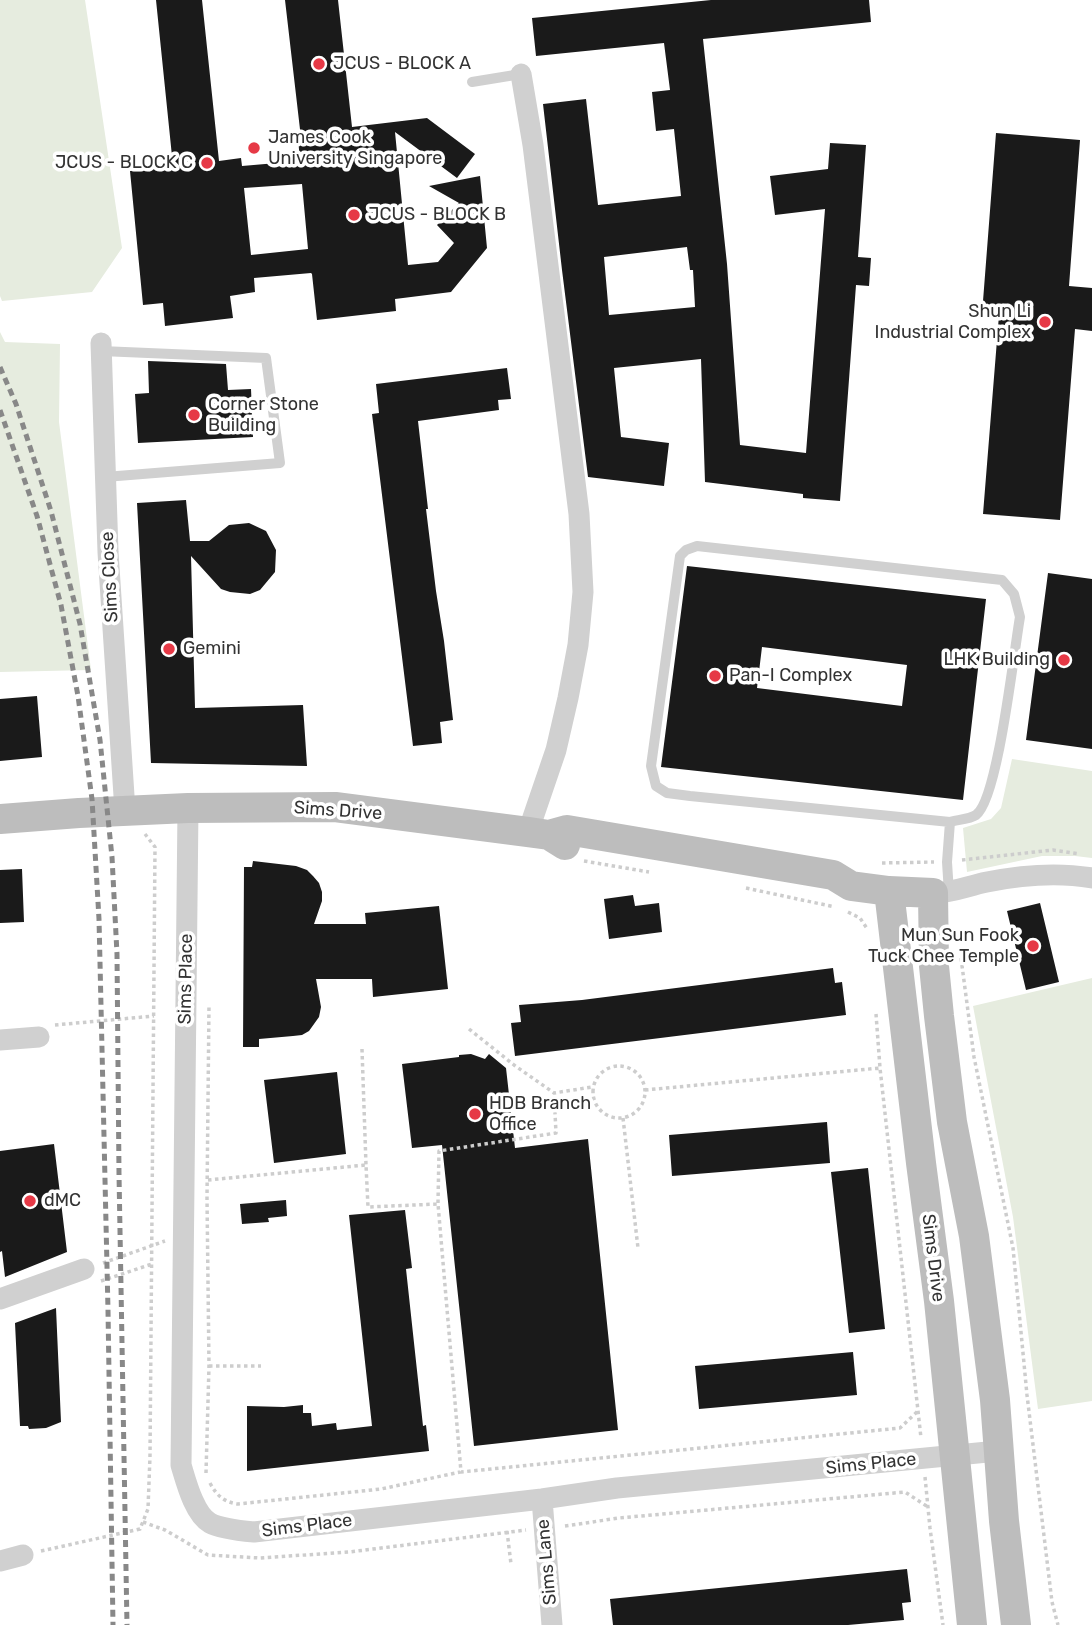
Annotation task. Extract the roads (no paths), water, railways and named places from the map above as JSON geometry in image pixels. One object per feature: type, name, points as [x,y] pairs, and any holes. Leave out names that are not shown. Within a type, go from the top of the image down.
[{"type":"street","points":[[521,74],[533,145],[577,501],[583,592],[578,645],[539,834]]},
{"type":"street","name":"Sims Close","points":[[101,347],[108,552],[125,810]]},
{"type":"street","name":"Sims Drive","points":[[0,819],[125,810],[335,807],[539,834],[567,830],[833,875],[851,886],[941,893]]},
{"type":"street","name":"Sims Place","points":[[188,808],[181,1465],[188,1490],[197,1508],[210,1523],[254,1532],[617,1488],[998,1451]]},
{"type":"street","points":[[1016,1625],[995,1399],[974,1237],[952,1122],[939,1016],[934,965],[941,893],[987,882],[1043,874],[1092,878]]},
{"type":"street","name":"Sims Drive","points":[[889,891],[939,1301],[972,1625]]},
{"type":"street","points":[[0,1040],[39,1037]]},
{"type":"street","points":[[0,1299],[91,1276]]},
{"type":"street","name":"Sims Lane","points":[[542,1499],[552,1625]]},
{"type":"street","points":[[0,1561],[23,1555]]},
{"type":"lane","points":[[472,82],[521,74]]},
{"type":"lane","points":[[101,347],[266,358],[280,463],[105,477]]},
{"type":"lane","points":[[697,546],[1002,580],[1014,594],[1020,617],[996,767],[986,801],[976,816],[950,822],[690,796],[667,793],[656,786],[651,766],[680,555],[697,546]]},
{"type":"lane","points":[[941,893],[950,822]]},
{"type":"railway","points":[[0,367],[16,404],[51,511],[80,624],[100,740],[112,857],[117,954],[127,1625]]},
{"type":"railway","points":[[0,410],[37,516],[61,605],[78,696],[92,799],[99,919],[113,1625]]},
{"type":"place","name":"JCUS - BLOCK A","points":[[319,64]]},
{"type":"place","name":"James Cook University Singapore","points":[[254,148]]},
{"type":"place","name":"JCUS - BLOCK C","points":[[207,163]]},
{"type":"place","name":"JCUS - BLOCK B","points":[[354,215]]},
{"type":"place","name":"Shun Li Industrial Complex","points":[[1045,322]]},
{"type":"place","name":"Corner Stone Building","points":[[194,415]]},
{"type":"place","name":"Gemini","points":[[169,649]]},
{"type":"place","name":"LHK Building","points":[[1064,660]]},
{"type":"place","name":"Pan-I Complex","points":[[715,676]]},
{"type":"place","name":"Mun Sun Fook Tuck Chee Temple","points":[[1033,946]]},
{"type":"place","name":"HDB Branch Office","points":[[475,1114]]},
{"type":"place","name":"dMC","points":[[30,1201]]}]
